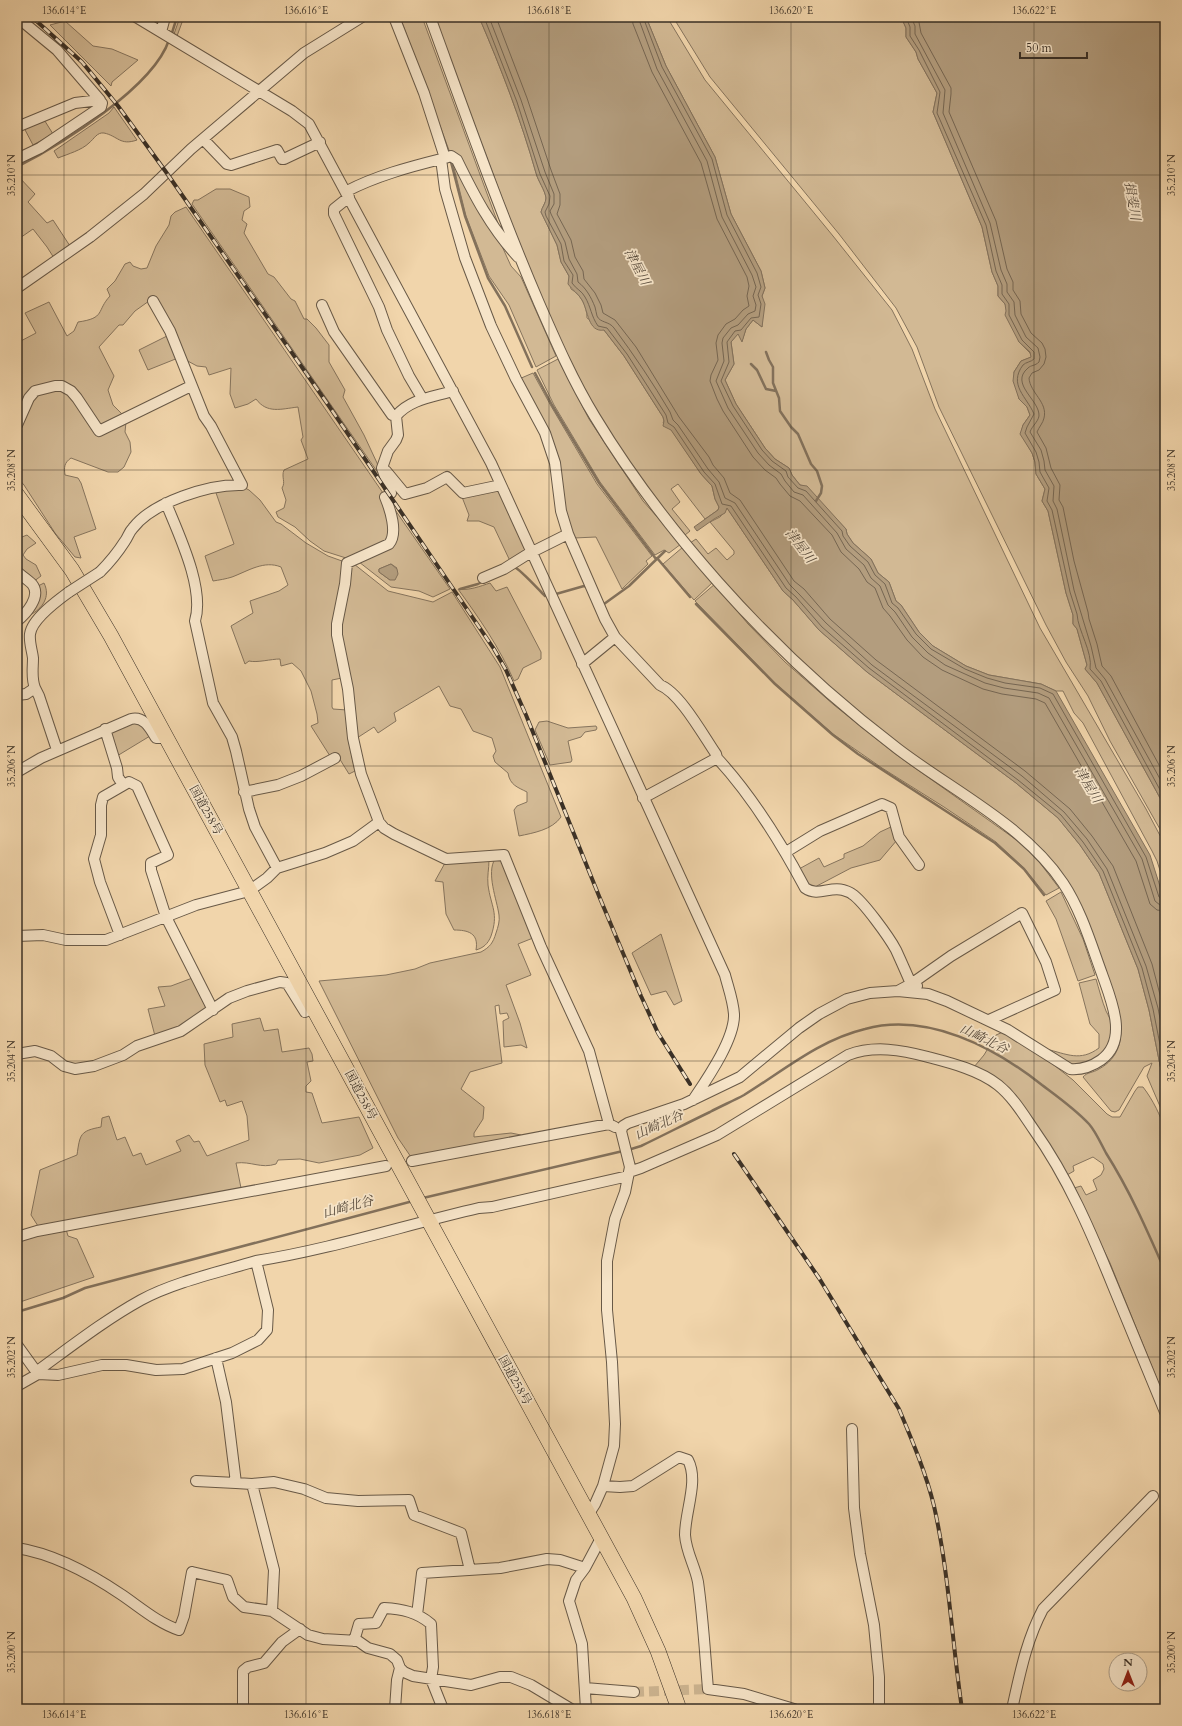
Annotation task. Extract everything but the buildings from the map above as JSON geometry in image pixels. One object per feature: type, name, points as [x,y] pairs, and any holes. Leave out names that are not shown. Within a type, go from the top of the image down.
[{"type":"highway","name":"国道258号","points":[[17,494],[72,570],[111,636],[634,1598],[658,1651],[679,1709]]},
{"type":"street","points":[[17,17],[57,50],[100,100],[75,103],[17,126]]},
{"type":"street","points":[[136,17],[292,110],[305,120],[314,131],[491,463],[721,967],[732,1000],[734,1015],[729,1037],[709,1075],[692,1100]]},
{"type":"street","points":[[163,33],[165,17]]},
{"type":"street","points":[[17,288],[90,237],[144,194],[203,139],[304,53],[362,17]]},
{"type":"street","points":[[394,17],[424,92],[443,158],[448,199],[468,265],[491,326],[516,379],[545,433],[555,463],[561,512],[568,534],[605,619],[615,637],[660,685],[667,688],[678,698],[717,758],[754,802],[786,852],[805,888],[810,891],[821,893],[832,889],[842,890],[857,898],[895,948],[911,984],[925,990],[928,994]]},
{"type":"street","points":[[430,17],[521,260],[562,355],[593,415],[636,479],[717,581],[789,657],[838,701],[899,750],[1004,823],[1040,854],[1064,884],[1080,916],[1114,1012],[1117,1032],[1112,1050],[1106,1057],[1090,1067],[1078,1070],[1070,1069],[989,1020],[947,1001],[928,994],[898,991],[870,993],[847,999],[819,1014],[799,1028],[740,1077],[692,1100],[623,1126],[621,1131],[629,1172],[625,1192],[615,1219],[606,1261],[606,1310],[612,1362],[615,1424],[614,1446],[602,1486],[595,1504],[588,1515]]},
{"type":"street","points":[[17,159],[40,148],[101,107],[102,103]]},
{"type":"street","points":[[203,139],[227,164],[231,165],[277,150],[282,159],[284,159],[320,142]]},
{"type":"street","points":[[422,398],[409,376],[382,317],[379,307],[334,214],[334,209],[348,194],[361,184],[406,168],[451,156],[456,160],[481,208],[503,241],[521,260]]},
{"type":"street","points":[[57,750],[39,696],[32,680],[33,660],[31,631],[48,606],[100,572],[111,561],[132,528],[143,518],[166,503],[197,492],[229,485],[242,485],[211,426],[204,416],[170,331],[153,301]]},
{"type":"street","points":[[322,305],[334,332],[392,415],[396,416]]},
{"type":"street","points":[[17,425],[29,398],[35,391],[42,388],[62,386],[71,391],[99,431],[191,386]]},
{"type":"street","points":[[452,391],[422,398],[399,412],[396,416],[398,435],[388,451],[382,469],[390,508],[393,535],[392,540],[390,544],[347,563],[345,584],[337,624],[338,647],[348,689],[352,738],[361,774],[379,822],[384,828],[446,859],[504,855],[541,947],[589,1051],[609,1124]]},
{"type":"street","points":[[382,469],[387,472],[405,494],[427,488],[447,477],[463,493],[501,486]]},
{"type":"street","points":[[166,503],[185,549],[196,587],[197,613],[195,620],[210,694],[215,708],[232,737],[244,792],[255,827],[277,868]]},
{"type":"street","points":[[483,578],[504,569],[568,534]]},
{"type":"street","points":[[17,572],[32,584],[35,592],[34,600],[24,615],[17,622]]},
{"type":"street","points":[[582,664],[615,637]]},
{"type":"street","points":[[17,695],[26,694],[35,688]]},
{"type":"street","points":[[17,772],[57,750],[105,729],[136,718],[145,722],[156,738],[166,738]]},
{"type":"street","points":[[105,729],[117,768],[118,777],[123,785]]},
{"type":"street","points":[[244,792],[278,785],[301,776],[335,758]]},
{"type":"street","points":[[643,798],[717,758]]},
{"type":"street","points":[[120,935],[100,882],[94,859],[101,835],[101,805],[103,797],[129,782],[137,786],[168,855],[152,863],[151,870],[166,917],[213,1010]]},
{"type":"street","points":[[786,852],[820,831],[882,804],[891,808],[899,837],[919,865]]},
{"type":"street","points":[[17,936],[37,935],[66,940],[106,940],[196,906],[249,891],[267,878],[277,868],[325,853],[353,841],[379,822]]},
{"type":"street","points":[[898,991],[911,984],[951,956],[1022,913],[1046,962],[1055,990],[989,1020]]},
{"type":"street","points":[[17,1054],[35,1051],[51,1056],[64,1066],[84,1068],[123,1055],[137,1046],[181,1031],[229,998],[247,991],[280,982],[287,983],[306,1012],[313,1008]]},
{"type":"street","points":[[38,1374],[40,1369],[88,1334],[142,1300],[177,1285],[256,1261],[287,1256],[427,1218],[492,1207],[629,1172],[718,1135],[848,1055],[858,1051],[889,1049],[907,1051],[955,1065],[984,1076],[1008,1095],[1042,1140],[1067,1182],[1104,1263],[1165,1412]]},
{"type":"street","points":[[412,1161],[609,1124],[621,1131]]},
{"type":"street","points":[[17,1237],[36,1231],[386,1166]]},
{"type":"street","points":[[17,1386],[38,1374],[58,1375],[102,1365],[126,1365],[156,1370],[183,1369],[232,1353],[258,1340],[267,1330],[268,1310],[256,1261]]},
{"type":"street","points":[[17,1345],[38,1374]]},
{"type":"street","points":[[216,1358],[226,1402],[236,1483]]},
{"type":"street","points":[[852,1429],[854,1508],[860,1554],[874,1625],[879,1677],[879,1709]]},
{"type":"street","points":[[602,1486],[633,1486],[679,1457],[688,1460],[692,1467],[694,1477],[686,1518],[686,1545],[698,1579],[708,1689],[744,1694],[794,1709]]},
{"type":"street","points":[[196,1481],[252,1484],[274,1482],[304,1489],[326,1498],[358,1501],[409,1500],[414,1515],[461,1533],[470,1570]]},
{"type":"street","points":[[252,1484],[274,1570],[272,1612]]},
{"type":"street","points":[[1012,1709],[1021,1668],[1032,1630],[1043,1608],[1153,1496]]},
{"type":"street","points":[[586,1709],[582,1644],[569,1600],[576,1580],[585,1568],[601,1538]]},
{"type":"street","points":[[17,1548],[52,1557],[97,1579],[166,1626],[179,1630],[184,1616],[192,1572],[226,1580],[233,1597],[244,1608],[272,1612],[308,1635],[323,1639],[354,1641],[368,1648],[390,1654],[397,1660],[400,1668],[404,1672],[413,1676],[471,1685],[500,1677],[511,1677],[532,1685],[571,1709]]},
{"type":"street","points":[[417,1616],[422,1573],[500,1568],[547,1559],[560,1560],[585,1568]]},
{"type":"street","points":[[354,1641],[359,1624],[376,1623],[384,1608],[404,1609],[431,1624],[433,1667],[431,1679],[443,1709]]},
{"type":"street","points":[[243,1709],[243,1671],[264,1663],[282,1642],[300,1629]]},
{"type":"street","points":[[395,1709],[397,1680],[400,1668]]},
{"type":"street","points":[[585,1688],[634,1692]]},
{"type":"shaded area","points":[[180,17],[184,17],[177,36],[174,34]]},
{"type":"shaded area","points":[[400,17],[422,17],[503,237],[450,153]]},
{"type":"shaded area","points":[[434,17],[479,17],[510,94],[537,176],[543,189],[546,200],[541,212],[557,245],[561,262],[569,276],[571,289],[578,294],[583,301],[587,318],[604,330],[624,356],[663,417],[663,423],[671,429],[701,474],[712,486],[715,499],[719,507],[718,510],[705,519],[678,484],[671,489],[680,502],[672,509],[690,531],[685,535],[641,479],[616,443],[582,384],[567,354],[539,292],[493,175]]},
{"type":"shaded area","points":[[646,17],[667,17],[705,80],[892,310],[912,349],[935,409],[1040,628],[1146,809],[1165,845],[1165,886],[1157,861],[1152,851],[1083,723],[1074,713],[1063,691],[1056,691],[1041,684],[989,675],[966,666],[933,646],[919,632],[901,605],[896,601],[889,582],[878,573],[871,559],[853,543],[847,534],[846,529],[804,486],[800,485],[792,475],[789,468],[775,459],[765,448],[736,404],[725,380],[734,364],[731,342],[738,333],[742,341],[746,329],[753,320],[762,327],[762,296],[765,288],[761,271],[731,214],[715,157],[666,66]]},
{"type":"shaded area","points":[[673,17],[901,17],[906,28],[906,37],[916,52],[918,59],[937,93],[933,112],[982,227],[992,272],[998,286],[998,296],[1005,304],[1019,342],[1032,357],[1021,361],[1014,372],[1019,399],[1027,407],[1030,415],[1023,425],[1021,434],[1032,453],[1035,462],[1036,474],[1045,489],[1042,501],[1048,511],[1066,593],[1073,615],[1073,624],[1077,629],[1087,665],[1085,669],[1097,683],[1165,807],[1165,838],[1110,741],[1088,696],[1066,662],[1046,625],[939,407],[917,347],[896,308],[839,234],[710,77]]},
{"type":"shaded area","points":[[65,21],[93,46],[112,49],[138,60],[112,82],[111,86],[50,25]]},
{"type":"shaded area","points":[[114,107],[137,140],[127,142],[109,134],[102,133],[97,135],[83,148],[58,158],[54,151],[109,113]]},
{"type":"shaded area","points":[[43,118],[53,134],[33,145],[23,126]]},
{"type":"shaded area","points":[[452,160],[501,244],[511,266],[521,277],[556,356],[536,367],[509,305],[489,276],[466,216]]},
{"type":"shaded area","points":[[17,175],[35,194],[28,202],[47,223],[53,220],[70,246],[54,258],[33,229],[17,240]]},
{"type":"shaded area","points":[[216,189],[230,189],[249,197],[250,207],[244,211],[242,220],[247,224],[244,233],[268,274],[274,277],[291,299],[295,301],[304,319],[307,319],[316,328],[329,345],[329,362],[345,390],[343,397],[364,435],[384,478],[383,480],[192,204],[194,200],[198,200]]},
{"type":"shaded area","points":[[186,207],[383,493],[391,538],[346,558],[324,551],[310,541],[295,527],[278,517],[276,512],[284,508],[286,500],[282,488],[284,484],[284,470],[308,459],[301,440],[303,437],[298,407],[270,409],[260,404],[256,399],[248,404],[235,408],[230,394],[231,368],[209,375],[206,367],[197,366],[184,359],[149,301],[135,311],[123,325],[119,325],[99,347],[114,376],[108,390],[113,405],[123,415],[126,422],[125,432],[130,442],[131,452],[124,467],[118,472],[108,472],[71,458],[65,465],[65,475],[78,478],[81,483],[96,529],[74,537],[81,558],[75,557],[55,533],[24,485],[17,477],[17,343],[36,333],[25,313],[49,302],[67,336],[74,331],[78,322],[97,316],[110,296],[107,289],[115,281],[125,264],[130,262],[133,266],[141,269],[147,268],[156,246],[169,225],[171,216],[175,212]]},
{"type":"shaded area","points":[[169,335],[178,358],[148,370],[139,350]]},
{"type":"shaded area","points":[[558,359],[589,419],[643,501],[681,544],[669,553],[664,550],[655,555],[600,482],[554,405],[537,370]]},
{"type":"shaded area","points":[[533,373],[597,484],[652,556],[646,561],[648,564],[622,589],[596,537],[574,538],[565,517],[558,463],[519,379]]},
{"type":"shaded area","points":[[243,487],[249,490],[260,500],[276,522],[328,556],[342,561],[344,565],[334,623],[342,678],[332,680],[332,707],[333,709],[347,710],[348,738],[355,771],[349,774],[336,753],[330,756],[311,726],[318,723],[317,714],[311,691],[301,671],[292,663],[281,666],[280,659],[256,662],[249,661],[245,664],[231,626],[253,613],[250,601],[279,591],[288,585],[281,567],[275,565],[262,566],[250,569],[232,577],[213,581],[205,556],[234,544],[215,490]]},
{"type":"shaded area","points":[[498,489],[527,551],[510,561],[494,527],[479,521],[467,521],[469,515],[462,497]]},
{"type":"shaded area","points":[[391,504],[450,589],[433,597],[419,591],[391,587],[359,562],[392,544]],"holes":[[[391,564],[397,568],[390,580],[379,572],[379,569]]]},
{"type":"shaded area","points":[[727,508],[783,591],[793,600],[819,630],[867,672],[1016,783],[1058,818],[1080,845],[1099,873],[1138,969],[1149,1010],[1165,1090],[1165,1118],[1147,1076],[1152,1063],[1144,1067],[1119,1110],[1115,1112],[1111,1111],[1083,1077],[1086,1074],[1106,1065],[1111,1060],[1118,1048],[1121,1027],[1120,1019],[1059,872],[840,699],[755,617],[690,543],[696,539],[708,554],[716,548],[727,560],[734,554],[734,551],[710,522],[720,517]]},
{"type":"shaded area","points":[[27,535],[36,543],[27,549],[23,555],[26,559],[36,565],[41,576],[33,582],[17,570],[17,539]]},
{"type":"shaded area","points":[[683,547],[713,582],[694,600],[663,564]]},
{"type":"shaded area","points":[[354,564],[388,591],[433,602],[452,592],[500,667],[561,817],[553,825],[530,834],[519,836],[514,810],[517,806],[527,802],[527,792],[514,785],[510,780],[508,773],[495,762],[493,756],[496,751],[492,738],[473,731],[461,709],[450,706],[439,686],[394,713],[396,721],[378,733],[374,727],[357,738],[340,626],[349,566]]},
{"type":"shaded area","points":[[44,583],[46,588],[46,598],[42,606],[30,615],[36,587]]},
{"type":"shaded area","points":[[490,583],[496,591],[507,587],[541,652],[541,659],[523,668],[518,679],[514,681],[496,645],[458,589],[470,589]]},
{"type":"shaded area","points":[[715,584],[748,624],[785,662],[834,705],[894,753],[1025,846],[1059,888],[1046,895],[1024,868],[996,842],[882,768],[833,734],[775,683],[695,601]]},
{"type":"shaded area","points":[[129,721],[143,724],[150,736],[117,756],[110,729]]},
{"type":"shaded area","points":[[547,721],[568,728],[596,726],[597,728],[596,730],[585,732],[581,737],[568,741],[572,760],[571,762],[550,765],[535,730],[539,722]]},
{"type":"shaded area","points":[[893,826],[897,840],[880,860],[851,868],[813,888],[807,884],[799,869],[819,858],[824,867],[844,858],[844,854],[863,846],[880,832]]},
{"type":"shaded area","points":[[495,859],[499,859],[505,864],[533,938],[518,944],[531,975],[506,985],[520,1023],[527,1048],[521,1045],[504,1047],[503,1021],[509,1018],[507,1013],[500,1014],[499,1005],[495,1006],[502,1063],[470,1072],[461,1089],[484,1107],[483,1119],[474,1133],[474,1137],[511,1133],[521,1135],[522,1138],[411,1157],[398,1138],[319,981],[386,975],[415,969],[430,963],[481,952],[484,950],[492,942],[499,922],[492,879]]},
{"type":"shaded area","points":[[489,860],[488,885],[494,910],[493,928],[487,943],[483,947],[476,950],[476,940],[474,936],[468,932],[454,930],[446,914],[443,882],[435,881],[445,863]]},
{"type":"shaded area","points":[[1061,892],[1083,939],[1095,975],[1078,981],[1056,919],[1046,901]]},
{"type":"shaded area","points":[[661,934],[682,1001],[674,1005],[666,991],[651,995],[632,953]]},
{"type":"shaded area","points":[[195,977],[207,1011],[182,1028],[155,1036],[148,1009],[165,1006],[158,987],[171,986]]},
{"type":"shaded area","points":[[1096,979],[1112,1025],[1111,1039],[1104,1052],[1099,1057],[1086,1064],[1074,1065],[1061,1059],[1046,1049],[1067,1055],[1079,1056],[1086,1055],[1099,1048],[1099,1034],[1090,1024],[1079,983]]},
{"type":"shaded area","points":[[260,1018],[264,1031],[278,1029],[282,1052],[309,1048],[313,1061],[307,1062],[311,1081],[306,1086],[306,1092],[312,1093],[322,1123],[359,1117],[373,1148],[360,1155],[319,1163],[300,1159],[278,1160],[276,1164],[266,1166],[236,1163],[241,1188],[38,1226],[31,1215],[40,1170],[77,1155],[80,1138],[82,1135],[89,1130],[101,1127],[102,1118],[109,1116],[117,1140],[125,1137],[133,1156],[141,1153],[146,1165],[181,1151],[176,1141],[189,1135],[194,1142],[199,1141],[207,1156],[249,1140],[247,1116],[242,1101],[227,1106],[225,1100],[220,1102],[205,1065],[204,1044],[233,1037],[232,1024]]},
{"type":"shaded area","points":[[1003,1032],[1032,1048],[1073,1080],[1107,1114],[1112,1117],[1120,1117],[1138,1087],[1143,1087],[1159,1114],[1165,1131],[1165,1399],[1110,1263],[1074,1188],[1081,1186],[1086,1195],[1097,1190],[1093,1180],[1101,1175],[1104,1169],[1103,1164],[1093,1157],[1073,1166],[1074,1171],[1067,1175],[1044,1136],[974,1067],[984,1055],[996,1035]]},
{"type":"shaded area","points":[[66,1229],[68,1236],[77,1239],[94,1277],[17,1303],[17,1240]]},
{"type":"water","name":"津屋川","points":[[479,17],[646,17],[666,66],[715,157],[731,214],[761,271],[765,288],[762,296],[765,304],[762,327],[753,320],[746,329],[742,342],[738,334],[731,342],[734,364],[725,380],[736,404],[765,448],[775,459],[789,468],[792,475],[800,485],[807,486],[846,529],[847,534],[853,543],[871,559],[878,573],[889,582],[896,601],[901,605],[919,632],[933,646],[966,666],[989,675],[1041,684],[1056,691],[1150,855],[1165,902],[1165,1090],[1149,1010],[1138,969],[1099,873],[1080,845],[1058,818],[1016,783],[867,672],[819,630],[793,600],[783,591],[727,508],[725,513],[697,531],[694,527],[718,510],[719,507],[715,499],[712,486],[701,474],[671,430],[663,426],[663,417],[624,356],[604,330],[595,328],[589,320],[584,304],[579,295],[568,284],[569,276],[561,262],[557,245],[541,212],[546,200],[543,189],[537,176],[510,94]]},
{"type":"water","name":"揖斐川","points":[[901,17],[1165,17],[1165,807],[1097,683],[1085,669],[1087,665],[1077,629],[1073,624],[1073,615],[1066,593],[1048,511],[1042,501],[1045,489],[1036,474],[1035,462],[1032,453],[1020,434],[1023,425],[1030,415],[1027,407],[1019,399],[1013,381],[1014,372],[1021,361],[1031,357],[1030,352],[1019,342],[1005,315],[1005,304],[998,296],[998,286],[992,272],[982,227],[933,112],[937,93],[918,59],[916,52],[906,37],[906,28]]},
{"type":"water","points":[[391,564],[397,569],[398,574],[395,580],[390,580],[379,572],[379,569]]},
{"type":"waterway","points":[[171,36],[177,17]]},
{"type":"waterway","points":[[17,167],[57,144],[104,113],[145,77],[160,58],[169,40]]},
{"type":"waterway","points":[[451,162],[465,216],[488,278],[505,306],[532,367]]},
{"type":"waterway","points":[[766,352],[773,367],[773,383],[779,398],[780,411],[798,434],[811,464],[817,471],[822,486],[821,493],[816,501]]},
{"type":"waterway","points":[[751,364],[757,370],[766,389],[776,391]]},
{"type":"waterway","points":[[535,373],[552,405],[599,483],[656,559]]},
{"type":"waterway","points":[[604,604],[629,586],[665,551]]},
{"type":"waterway","points":[[657,558],[690,597]]},
{"type":"waterway","points":[[514,567],[517,568],[545,596]]},
{"type":"waterway","points":[[460,589],[482,582]]},
{"type":"waterway","points":[[556,594],[584,586],[588,587]]},
{"type":"waterway","points":[[696,604],[775,684],[833,735],[858,754],[995,843],[1024,869],[1044,895]]},
{"type":"waterway","name":"山崎北谷","points":[[628,1150],[641,1146],[744,1095],[817,1048],[848,1034],[888,1025],[912,1025],[936,1029],[959,1036],[1003,1058],[1060,1099],[1089,1124],[1115,1167],[1130,1196],[1165,1271]]},
{"type":"waterway","name":"山崎北谷","points":[[423,1198],[623,1151]]},
{"type":"waterway","name":"山崎北谷","points":[[17,1312],[63,1298],[85,1288],[413,1201]]},
{"type":"tunnel","points":[[634,1692],[708,1689]]},
{"type":"railway","points":[[32,17],[82,62],[118,106],[166,172],[329,406],[494,649],[506,670],[526,715],[641,996],[658,1033],[690,1084]]},
{"type":"railway","points":[[734,1154],[819,1278],[899,1409],[909,1433],[927,1481],[939,1531],[947,1582],[962,1709]]}]
